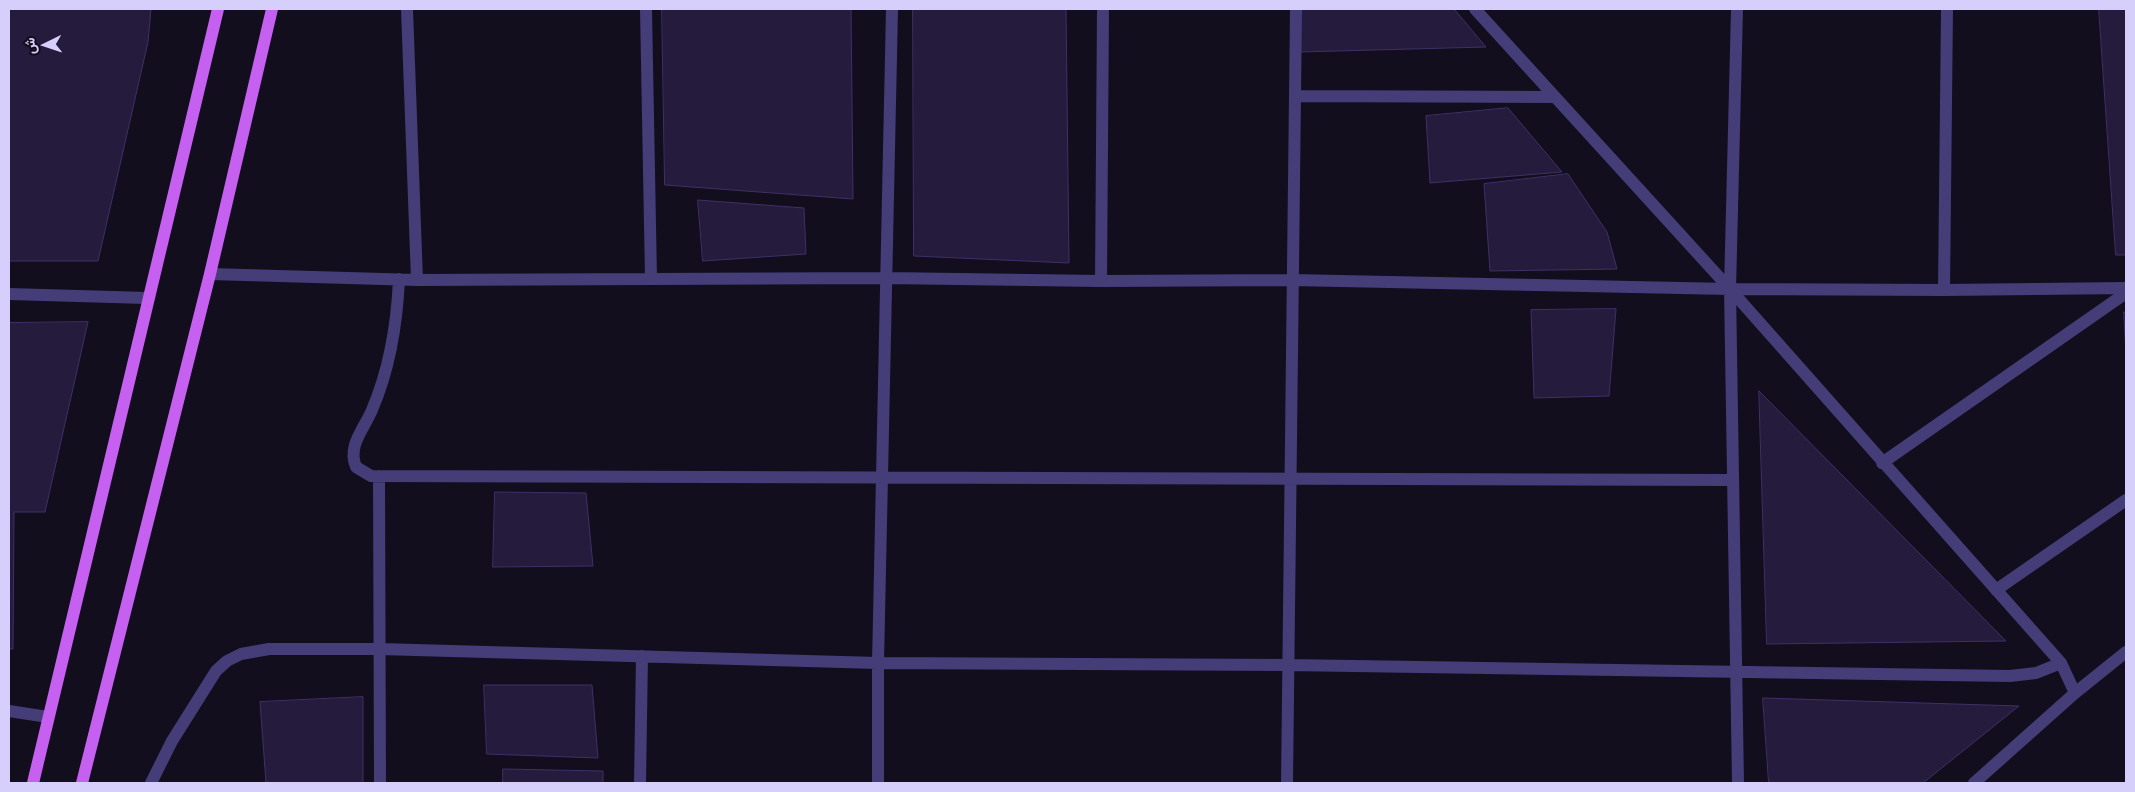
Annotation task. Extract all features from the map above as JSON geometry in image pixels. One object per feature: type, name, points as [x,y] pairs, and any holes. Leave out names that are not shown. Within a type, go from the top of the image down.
[{"type":"main road","points":[[32,783],[218,9]]},
{"type":"main road","points":[[82,783],[210,274],[272,9]]},
{"type":"street","points":[[407,9],[417,280]]},
{"type":"street","points":[[646,9],[651,279]]},
{"type":"street","points":[[878,783],[881,477],[892,9]]},
{"type":"street","points":[[1101,281],[1103,9]]},
{"type":"street","points":[[1287,783],[1296,9]]},
{"type":"street","points":[[1475,9],[1730,289],[1996,590],[2060,663],[2075,693]]},
{"type":"street","points":[[1737,9],[1730,289],[1738,783]]},
{"type":"street","points":[[1944,290],[1947,9]]},
{"type":"street","points":[[1295,96],[1555,97]]},
{"type":"street","points":[[210,274],[417,280],[886,278],[1101,281],[1292,280],[1730,289],[1944,290],[2126,288]]},
{"type":"street","points":[[399,279],[398,313],[383,380],[371,412],[352,450],[352,459],[356,467],[370,476],[1732,480]]},
{"type":"street","points":[[1882,463],[2126,293]]},
{"type":"street","points":[[9,294],[148,298]]},
{"type":"street","points":[[379,476],[380,783]]},
{"type":"street","points":[[1996,590],[2126,500]]},
{"type":"street","points":[[151,783],[160,763],[207,683],[227,661],[240,654],[262,649],[380,649],[878,663],[1288,665],[2010,676],[2036,673],[2060,663]]},
{"type":"street","points":[[1974,783],[2075,693],[2126,652]]},
{"type":"street","points":[[640,783],[642,656]]},
{"type":"street","points":[[9,711],[48,717]]},
{"type":"building","points":[[9,9],[151,9],[148,42],[98,261],[9,261]]},
{"type":"building","points":[[662,9],[851,9],[853,199],[665,185]]},
{"type":"building","points":[[913,9],[1066,9],[1069,263],[914,256]]},
{"type":"building","points":[[1300,9],[1454,9],[1486,47],[1300,52]]},
{"type":"building","points":[[2099,9],[2126,9],[2126,255],[2116,255]]},
{"type":"building","points":[[1508,108],[1562,172],[1430,183],[1426,116]]},
{"type":"building","points":[[1568,174],[1607,232],[1617,269],[1490,271],[1484,184]]},
{"type":"building","points":[[698,200],[804,208],[806,254],[703,261]]},
{"type":"building","points":[[1616,309],[1609,396],[1534,398],[1531,310]]},
{"type":"building","points":[[2124,312],[2126,313],[2126,352]]},
{"type":"building","points":[[88,322],[45,512],[14,512],[13,649],[9,649],[9,323]]},
{"type":"building","points":[[1759,391],[2006,641],[1767,644]]},
{"type":"building","points":[[495,492],[586,493],[593,566],[493,567]]},
{"type":"building","points":[[484,685],[592,685],[598,758],[487,754]]},
{"type":"building","points":[[363,697],[363,783],[266,783],[260,702]]},
{"type":"building","points":[[1763,698],[2019,706],[1923,783],[1769,783]]},
{"type":"building","points":[[503,769],[603,771],[603,783],[503,783]]}]
